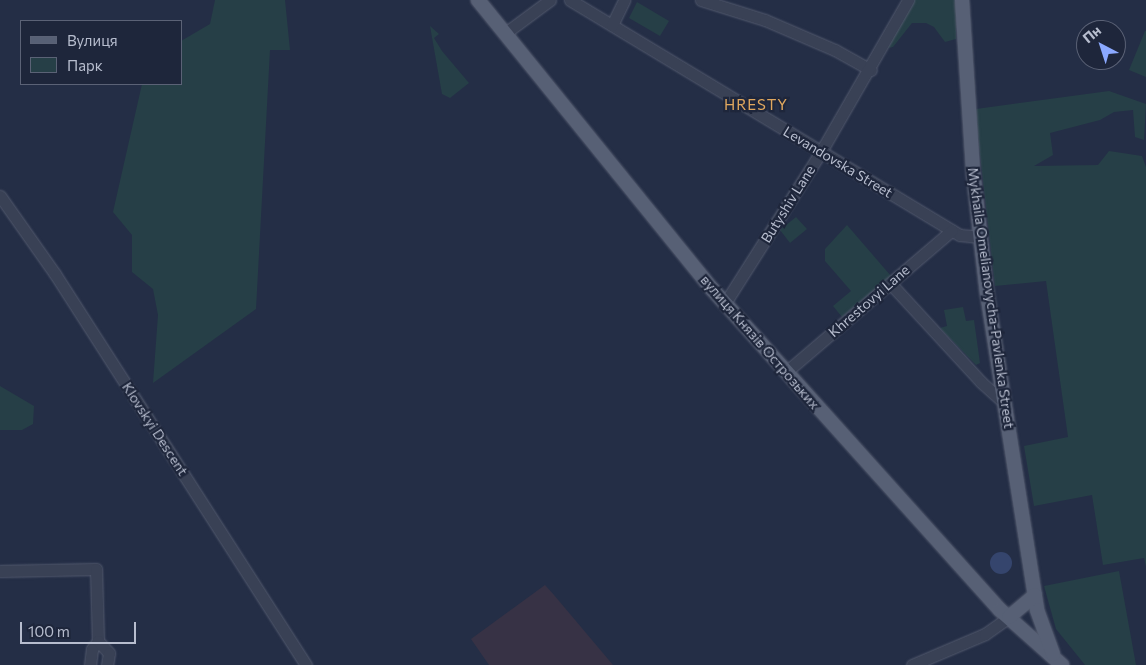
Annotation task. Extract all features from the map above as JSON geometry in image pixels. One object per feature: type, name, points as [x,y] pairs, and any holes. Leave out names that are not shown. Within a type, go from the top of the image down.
[{"type":"main road","name":"вулиця Князів Острозьких","points":[[478,0],[725,303],[1009,617],[1058,661]]},
{"type":"main road","name":"Mykhaila Omelianovycha-Pavlenka Street","points":[[962,0],[980,237],[1004,403],[1041,624],[1058,661]]},
{"type":"main road","points":[[1009,617],[1035,595]]},
{"type":"street","points":[[504,34],[550,0]]},
{"type":"street","name":"Levandovska Street","points":[[570,0],[952,230],[969,238],[980,237]]},
{"type":"street","points":[[612,25],[624,0]]},
{"type":"street","points":[[701,0],[765,20],[835,50],[871,70]]},
{"type":"street","name":"Butyshiv Lane","points":[[725,303],[871,70],[908,0]]},
{"type":"street","name":"Klovskyi Descent","points":[[0,196],[55,274],[306,665]]},
{"type":"street","name":"Khrestovyi Lane","points":[[786,372],[952,230]]},
{"type":"street","points":[[890,282],[980,382],[1004,403]]},
{"type":"street","points":[[0,571],[96,569],[98,641],[92,649],[90,665]]},
{"type":"street","points":[[912,665],[985,634],[1009,617]]},
{"type":"street","points":[[98,641],[109,653],[107,665]]},
{"type":"shaded area","points":[[545,585],[613,665],[489,665],[471,639]]},
{"type":"green space","points":[[215,0],[285,0],[290,50],[270,50],[256,309],[153,383],[158,315],[153,289],[132,272],[132,235],[113,212],[142,85],[182,85],[182,40],[210,24]]},
{"type":"green space","points":[[912,0],[957,0],[956,39],[945,42],[934,27],[926,23],[912,23],[893,47],[888,48]]},
{"type":"green space","points":[[637,2],[669,21],[660,36],[629,18]]},
{"type":"green space","points":[[430,26],[439,34],[434,38],[442,51],[469,83],[450,98],[442,94]]},
{"type":"green space","points":[[1146,31],[1146,77],[1129,70]]},
{"type":"green space","points":[[1109,91],[1146,104],[1144,140],[1135,137],[1133,110],[1114,112],[1100,120],[1050,133],[1053,155],[1034,166],[1098,165],[1109,151],[1142,156],[1146,167],[1146,567],[1144,558],[1103,565],[1092,495],[1034,506],[1024,446],[1068,437],[1046,281],[995,286],[977,128],[976,109]]},
{"type":"green space","points":[[796,217],[807,229],[790,243],[780,230]]},
{"type":"green space","points":[[847,225],[891,276],[842,317],[833,306],[851,291],[825,261],[825,249]]},
{"type":"green space","points":[[963,307],[966,321],[974,320],[980,363],[976,365],[940,328],[947,326],[944,310]]},
{"type":"green space","points":[[0,386],[34,406],[33,424],[22,430],[0,430]]},
{"type":"green space","points":[[1119,571],[1136,665],[1085,665],[1056,629],[1044,586]]},
{"type":"water","points":[[1001,552],[1009,555],[1012,563],[1009,571],[1001,574],[993,571],[990,563],[993,555]]},
{"type":"district","name":"HRESTY","points":[[756,105]]}]
